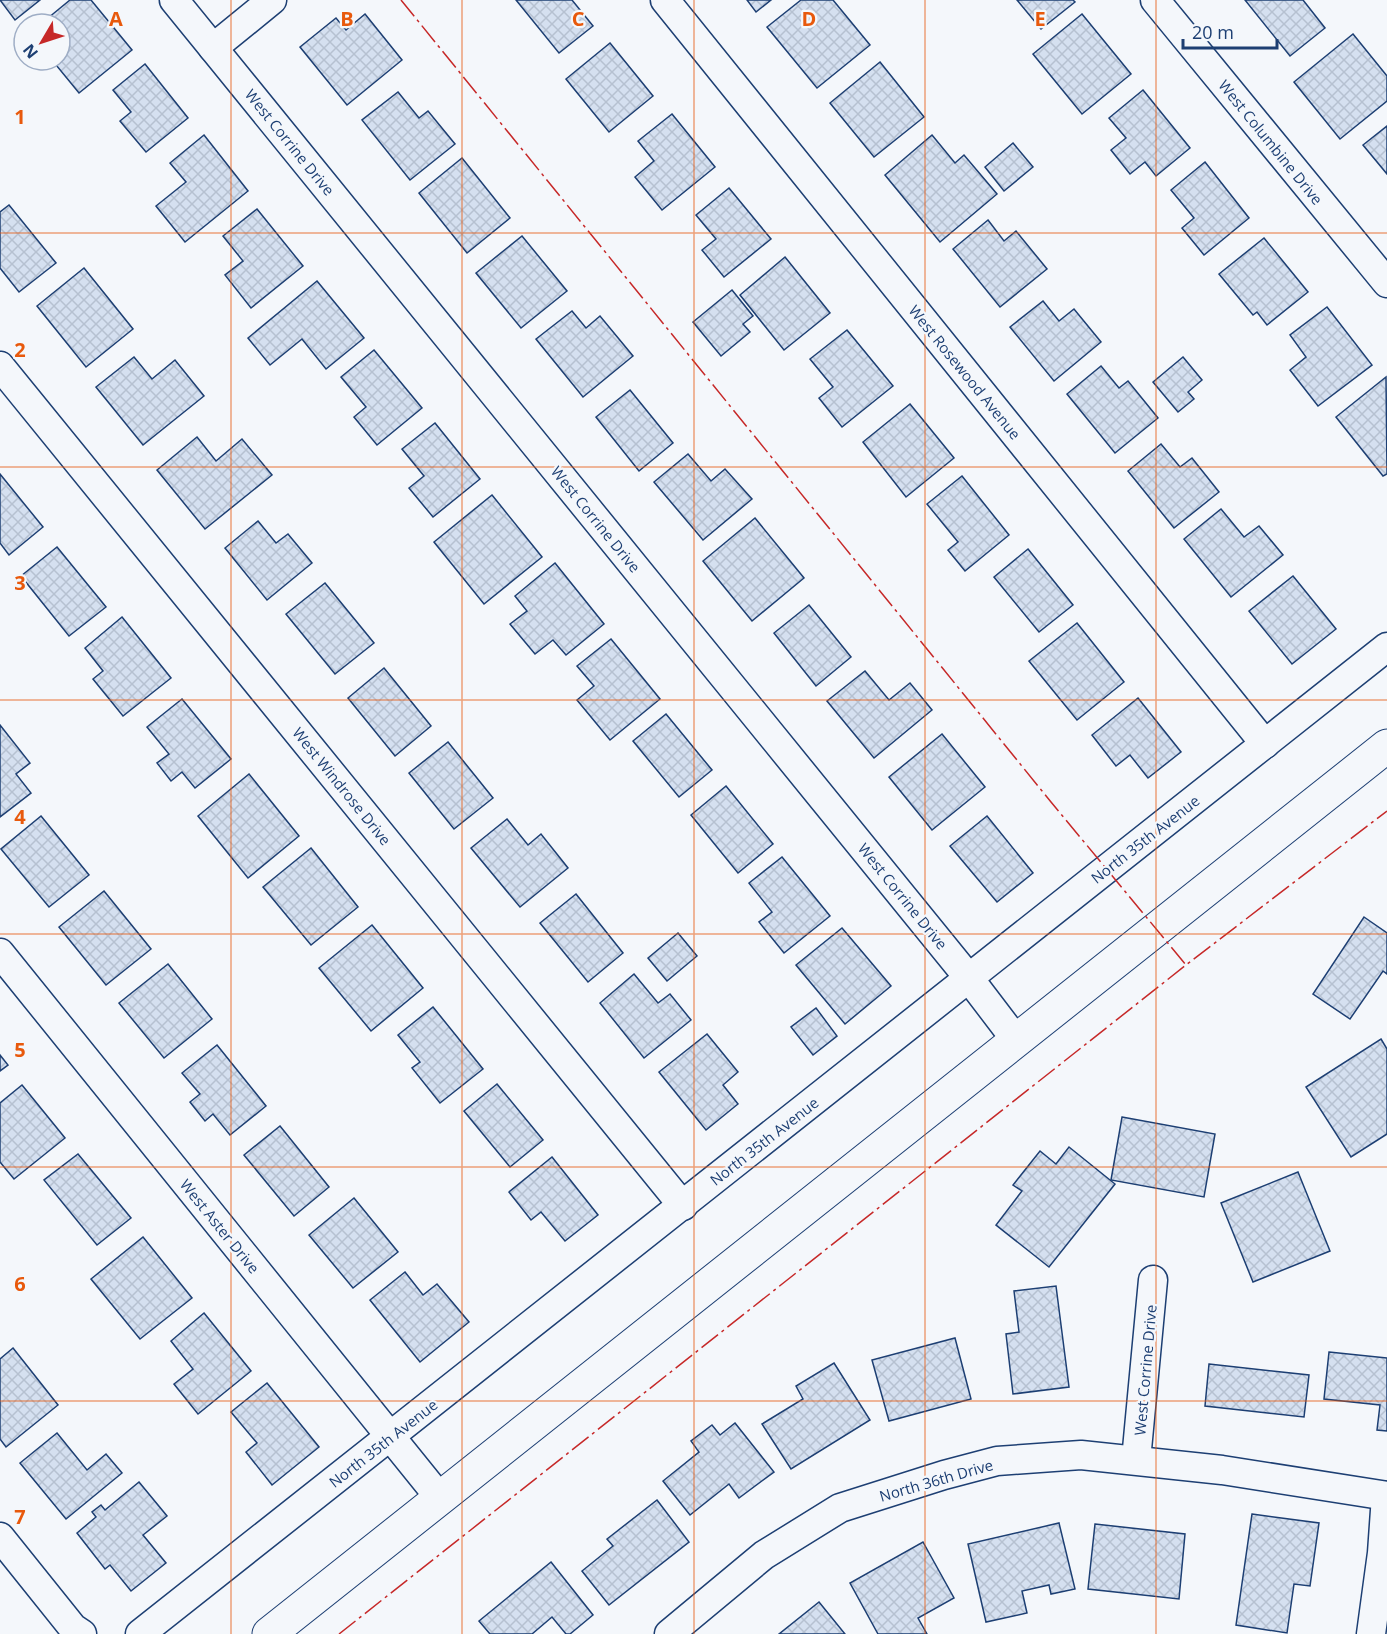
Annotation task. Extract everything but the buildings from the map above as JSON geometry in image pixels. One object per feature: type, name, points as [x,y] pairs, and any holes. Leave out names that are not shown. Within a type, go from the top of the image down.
[{"type":"main road","points":[[269,1634],[1387,746]]},
{"type":"street","name":"West Corrine Drive","points":[[174,0],[968,977],[1016,1040]]},
{"type":"street","points":[[213,48],[272,0]]},
{"type":"street","name":"West Rosewood Avenue","points":[[665,0],[1265,744]]},
{"type":"street","name":"West Columbine Drive","points":[[1155,0],[1387,283]]},
{"type":"street","name":"West Windrose Drive","points":[[0,366],[683,1206]]},
{"type":"street","name":"North 35th Avenue","points":[[140,1634],[1387,647]]},
{"type":"street","name":"West Aster Drive","points":[[0,953],[441,1498]]},
{"type":"street","name":"West Corrine Drive","points":[[1136,1460],[1153,1280]]},
{"type":"street","name":"North 36th Drive","points":[[669,1634],[764,1555],[840,1508],[997,1461],[1081,1455],[1222,1470],[1386,1496]]},
{"type":"street","points":[[1371,1634],[1382,1553],[1386,1496]]},
{"type":"street","points":[[0,1537],[73,1628],[82,1634]]},
{"type":"power","points":[[401,0],[1051,802],[1186,965]]},
{"type":"power","points":[[339,1634],[1186,965],[1387,811]]}]
